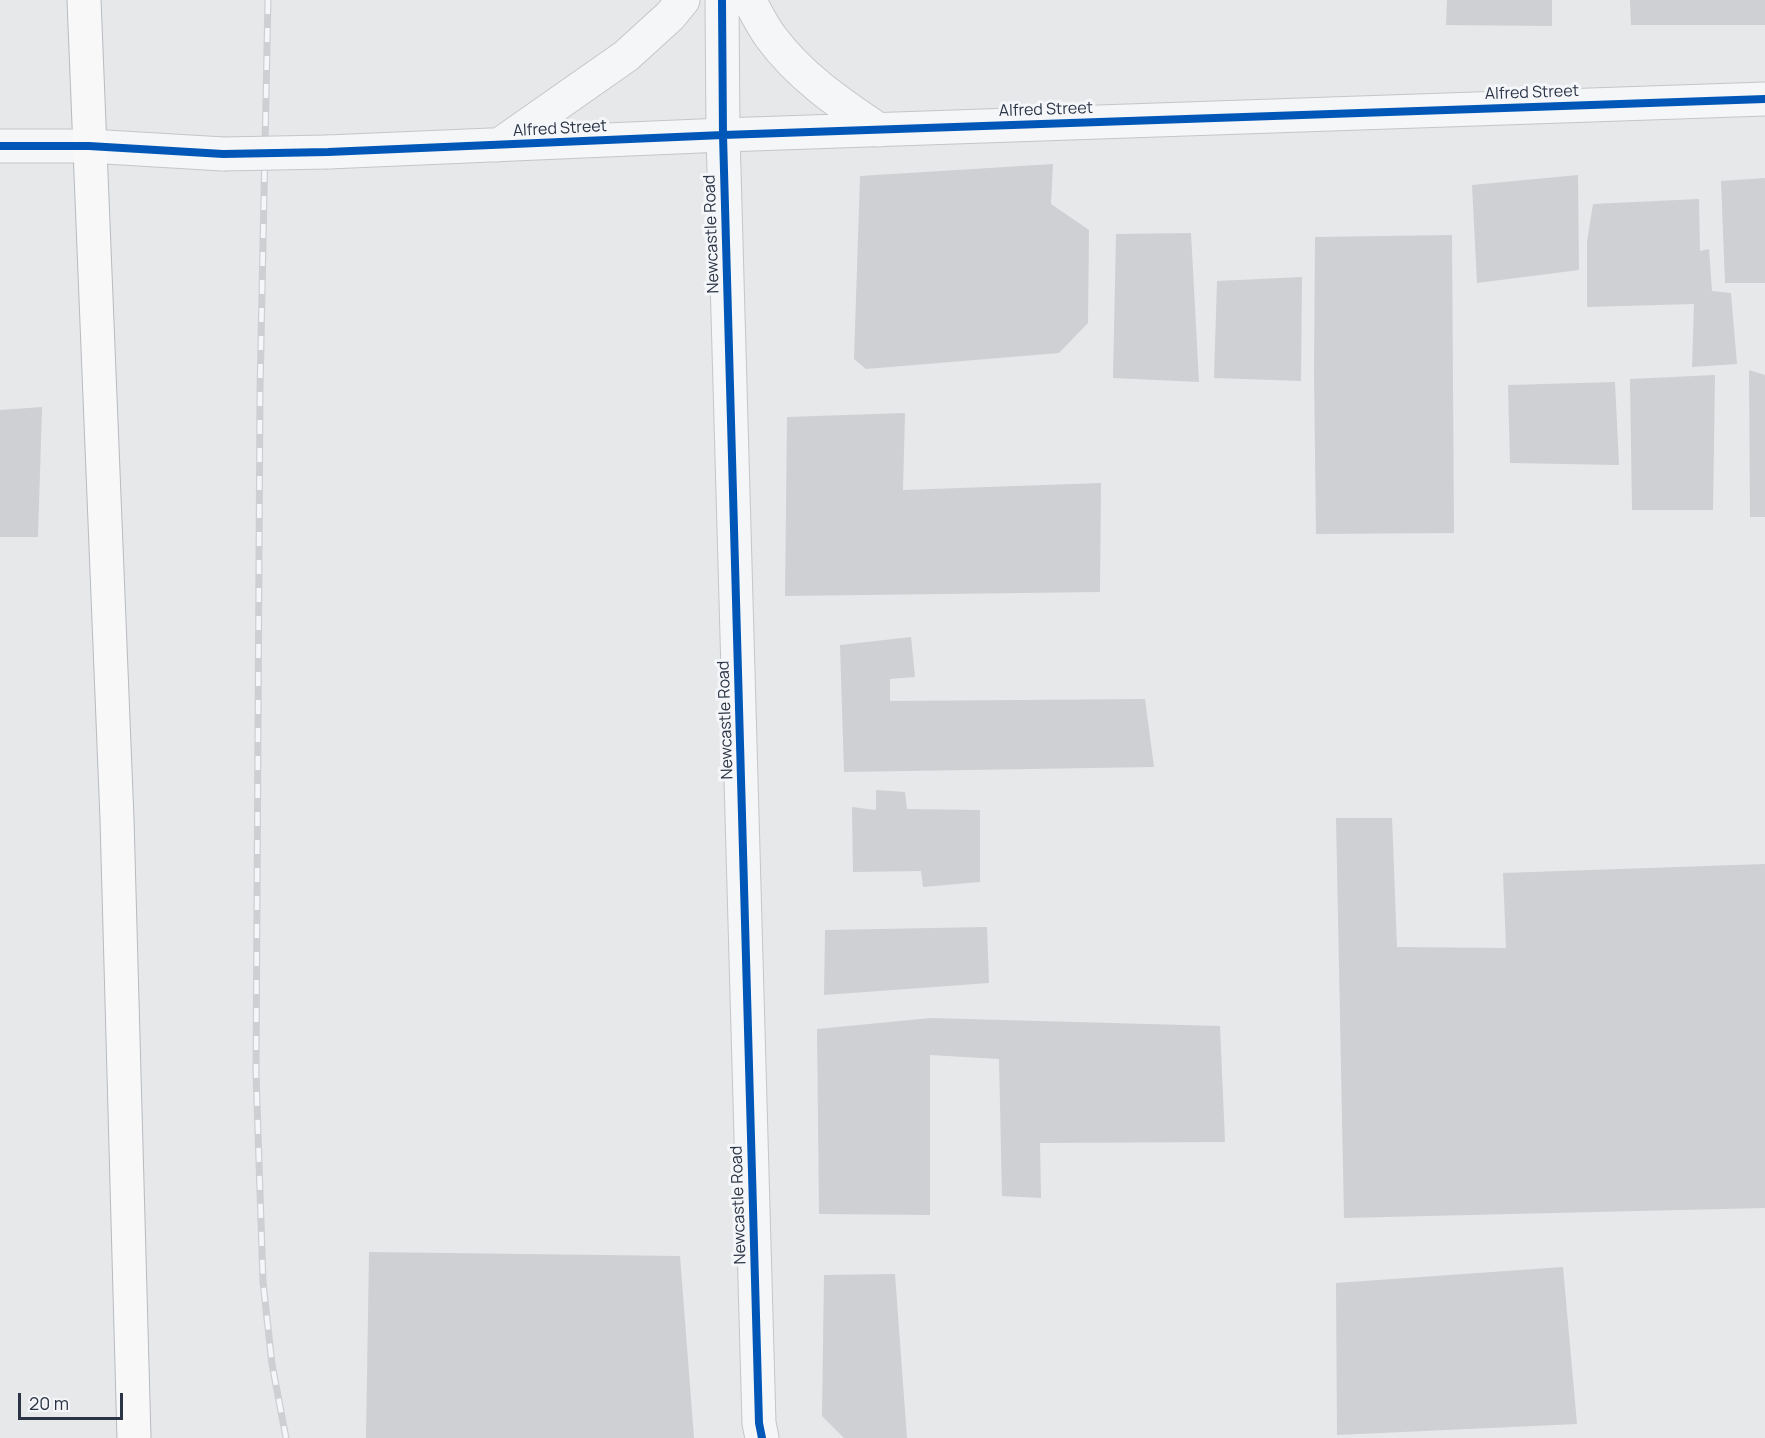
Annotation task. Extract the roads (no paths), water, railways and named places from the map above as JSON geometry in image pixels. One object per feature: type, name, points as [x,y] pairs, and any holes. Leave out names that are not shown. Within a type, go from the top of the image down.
[{"type":"highway","points":[[84,0],[117,819],[134,1438]]},
{"type":"street","points":[[499,145],[626,56],[670,16],[683,0]]},
{"type":"street","name":"Newcastle Road","points":[[722,0],[723,135],[759,1423],[762,1438]]},
{"type":"street","points":[[749,0],[770,36],[801,72],[826,95],[879,130]]},
{"type":"street","name":"Alfred Street","points":[[0,146],[89,146],[223,154],[328,152],[723,135],[1765,99]]},
{"type":"railway","points":[[268,0],[260,390],[256,1072],[263,1282],[272,1364],[286,1438]]}]
